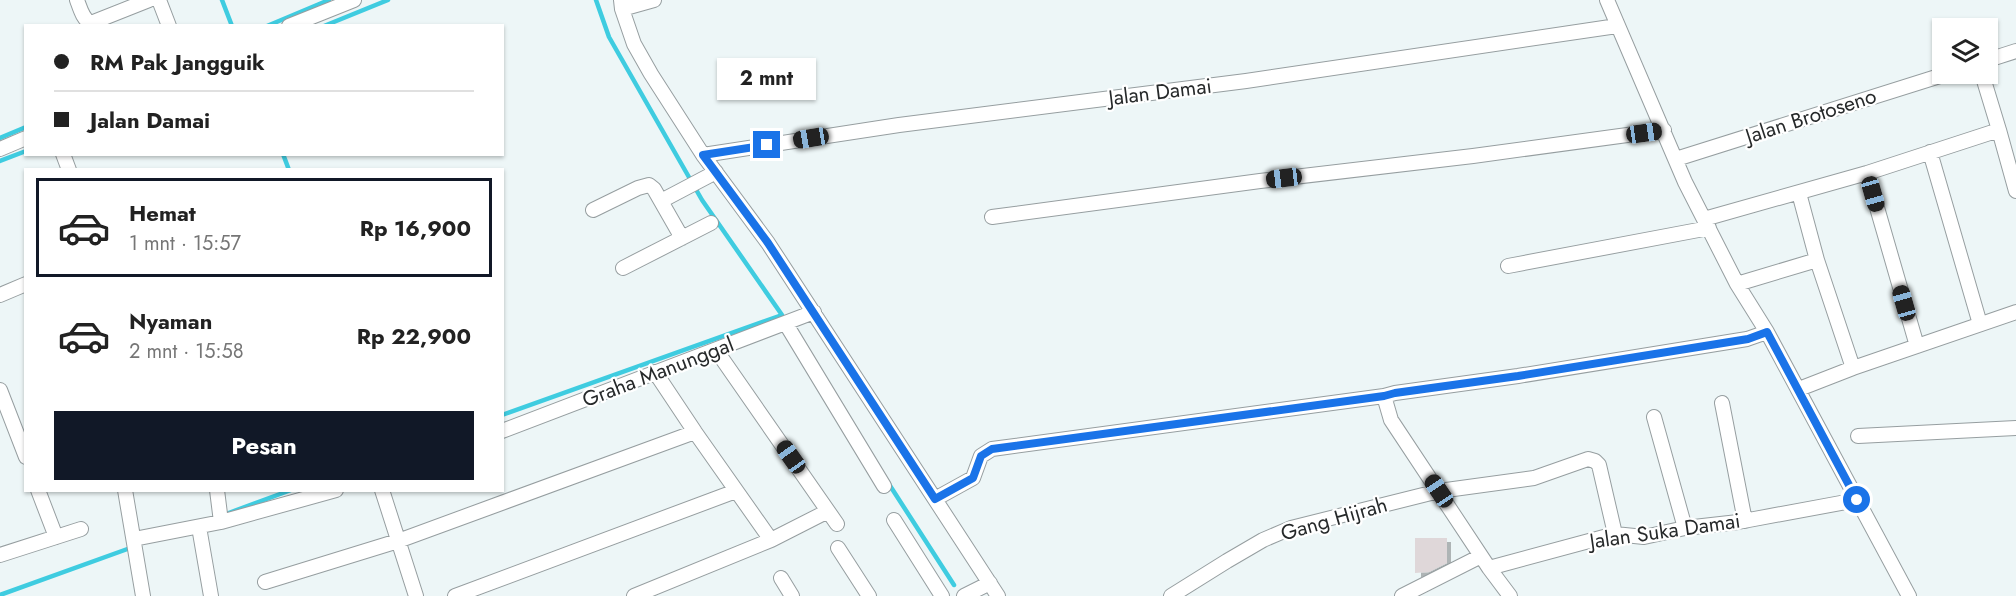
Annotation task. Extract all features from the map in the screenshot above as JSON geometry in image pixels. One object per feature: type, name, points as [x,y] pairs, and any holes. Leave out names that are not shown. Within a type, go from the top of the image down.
[{"type":"street","points":[[77,0],[83,16],[87,22],[91,23],[149,0]]},
{"type":"street","points":[[159,0],[168,24]]},
{"type":"street","points":[[294,24],[354,0]]},
{"type":"street","points":[[654,0],[622,5],[638,52],[713,173],[768,243],[998,596]]},
{"type":"street","points":[[1607,0],[1676,159],[1737,284],[1799,389],[1909,596]]},
{"type":"street","name":"Jalan Damai","points":[[703,155],[898,125],[1246,81],[1617,26]]},
{"type":"street","points":[[1998,57],[2016,51]]},
{"type":"street","name":"Jalan Brotoseno","points":[[1676,159],[1932,78]]},
{"type":"street","points":[[1985,84],[2016,190]]},
{"type":"street","points":[[992,217],[1248,182],[1484,155],[1664,130]]},
{"type":"street","points":[[1508,266],[1707,223],[1999,130]]},
{"type":"street","points":[[0,149],[24,139]]},
{"type":"street","points":[[1929,152],[1980,324]]},
{"type":"street","points":[[661,201],[713,173]]},
{"type":"street","points":[[1867,173],[1917,346]]},
{"type":"street","points":[[593,210],[642,186],[649,185],[654,189],[682,238]]},
{"type":"street","points":[[1799,193],[1817,260],[1853,368]]},
{"type":"street","points":[[623,268],[711,223]]},
{"type":"street","points":[[1737,284],[1817,260]]},
{"type":"street","points":[[0,295],[24,285]]},
{"type":"street","points":[[1799,389],[2016,312]]},
{"type":"street","name":"Graha Manunggal","points":[[504,430],[812,313]]},
{"type":"street","points":[[786,324],[884,486]]},
{"type":"street","points":[[935,499],[973,478],[981,456],[992,449],[1518,376],[1748,339],[1767,332]]},
{"type":"street","points":[[716,350],[837,524]]},
{"type":"street","points":[[655,372],[771,540]]},
{"type":"street","points":[[0,390],[24,452]]},
{"type":"street","points":[[1384,396],[1391,420],[1510,596]]},
{"type":"street","points":[[1722,403],[1745,521]]},
{"type":"street","points":[[1654,417],[1685,528]]},
{"type":"street","points":[[1858,436],[2016,428]]},
{"type":"street","points":[[265,582],[398,541],[695,432]]},
{"type":"street","name":"Gang Hijrah","points":[[1171,596],[1263,540],[1291,528],[1439,491],[1534,478],[1588,459],[1599,465],[1615,534]]},
{"type":"street","points":[[455,596],[736,491]]},
{"type":"street","points":[[39,492],[56,537]]},
{"type":"street","points":[[125,492],[143,596]]},
{"type":"street","points":[[217,492],[221,522]]},
{"type":"street","points":[[134,539],[221,522],[329,492]]},
{"type":"street","points":[[383,492],[416,596]]},
{"type":"street","name":"Jalan Suka Damai","points":[[1402,596],[1485,562],[1615,534],[1644,537],[1685,528],[1745,521],[1857,500]]},
{"type":"street","points":[[634,596],[771,540],[828,511]]},
{"type":"street","points":[[894,520],[942,596]]},
{"type":"street","points":[[200,527],[211,596]]},
{"type":"street","points":[[0,555],[81,529]]},
{"type":"street","points":[[838,548],[869,596]]},
{"type":"street","points":[[781,578],[792,596]]},
{"type":"street","points":[[968,594],[990,583]]},
{"type":"building","points":[[1415,538],[1447,538],[1447,563],[1429,572],[1415,573]]},
{"type":"waterway","points":[[222,0],[231,24]]},
{"type":"waterway","points":[[272,24],[329,0]]},
{"type":"waterway","points":[[329,24],[388,0]]},
{"type":"waterway","points":[[504,414],[782,315],[702,200],[609,37],[596,0]]},
{"type":"waterway","points":[[0,138],[24,128]]},
{"type":"waterway","points":[[0,161],[24,152]]},
{"type":"waterway","points":[[284,156],[288,168]]},
{"type":"waterway","points":[[887,481],[954,585]]},
{"type":"waterway","points":[[226,514],[286,492]]},
{"type":"waterway","points":[[0,595],[133,547]]},
{"type":"route","points":[[767,145],[703,155],[768,243],[935,499],[973,478],[981,456],[992,449],[1518,376],[1748,339],[1767,332],[1857,500]]}]
